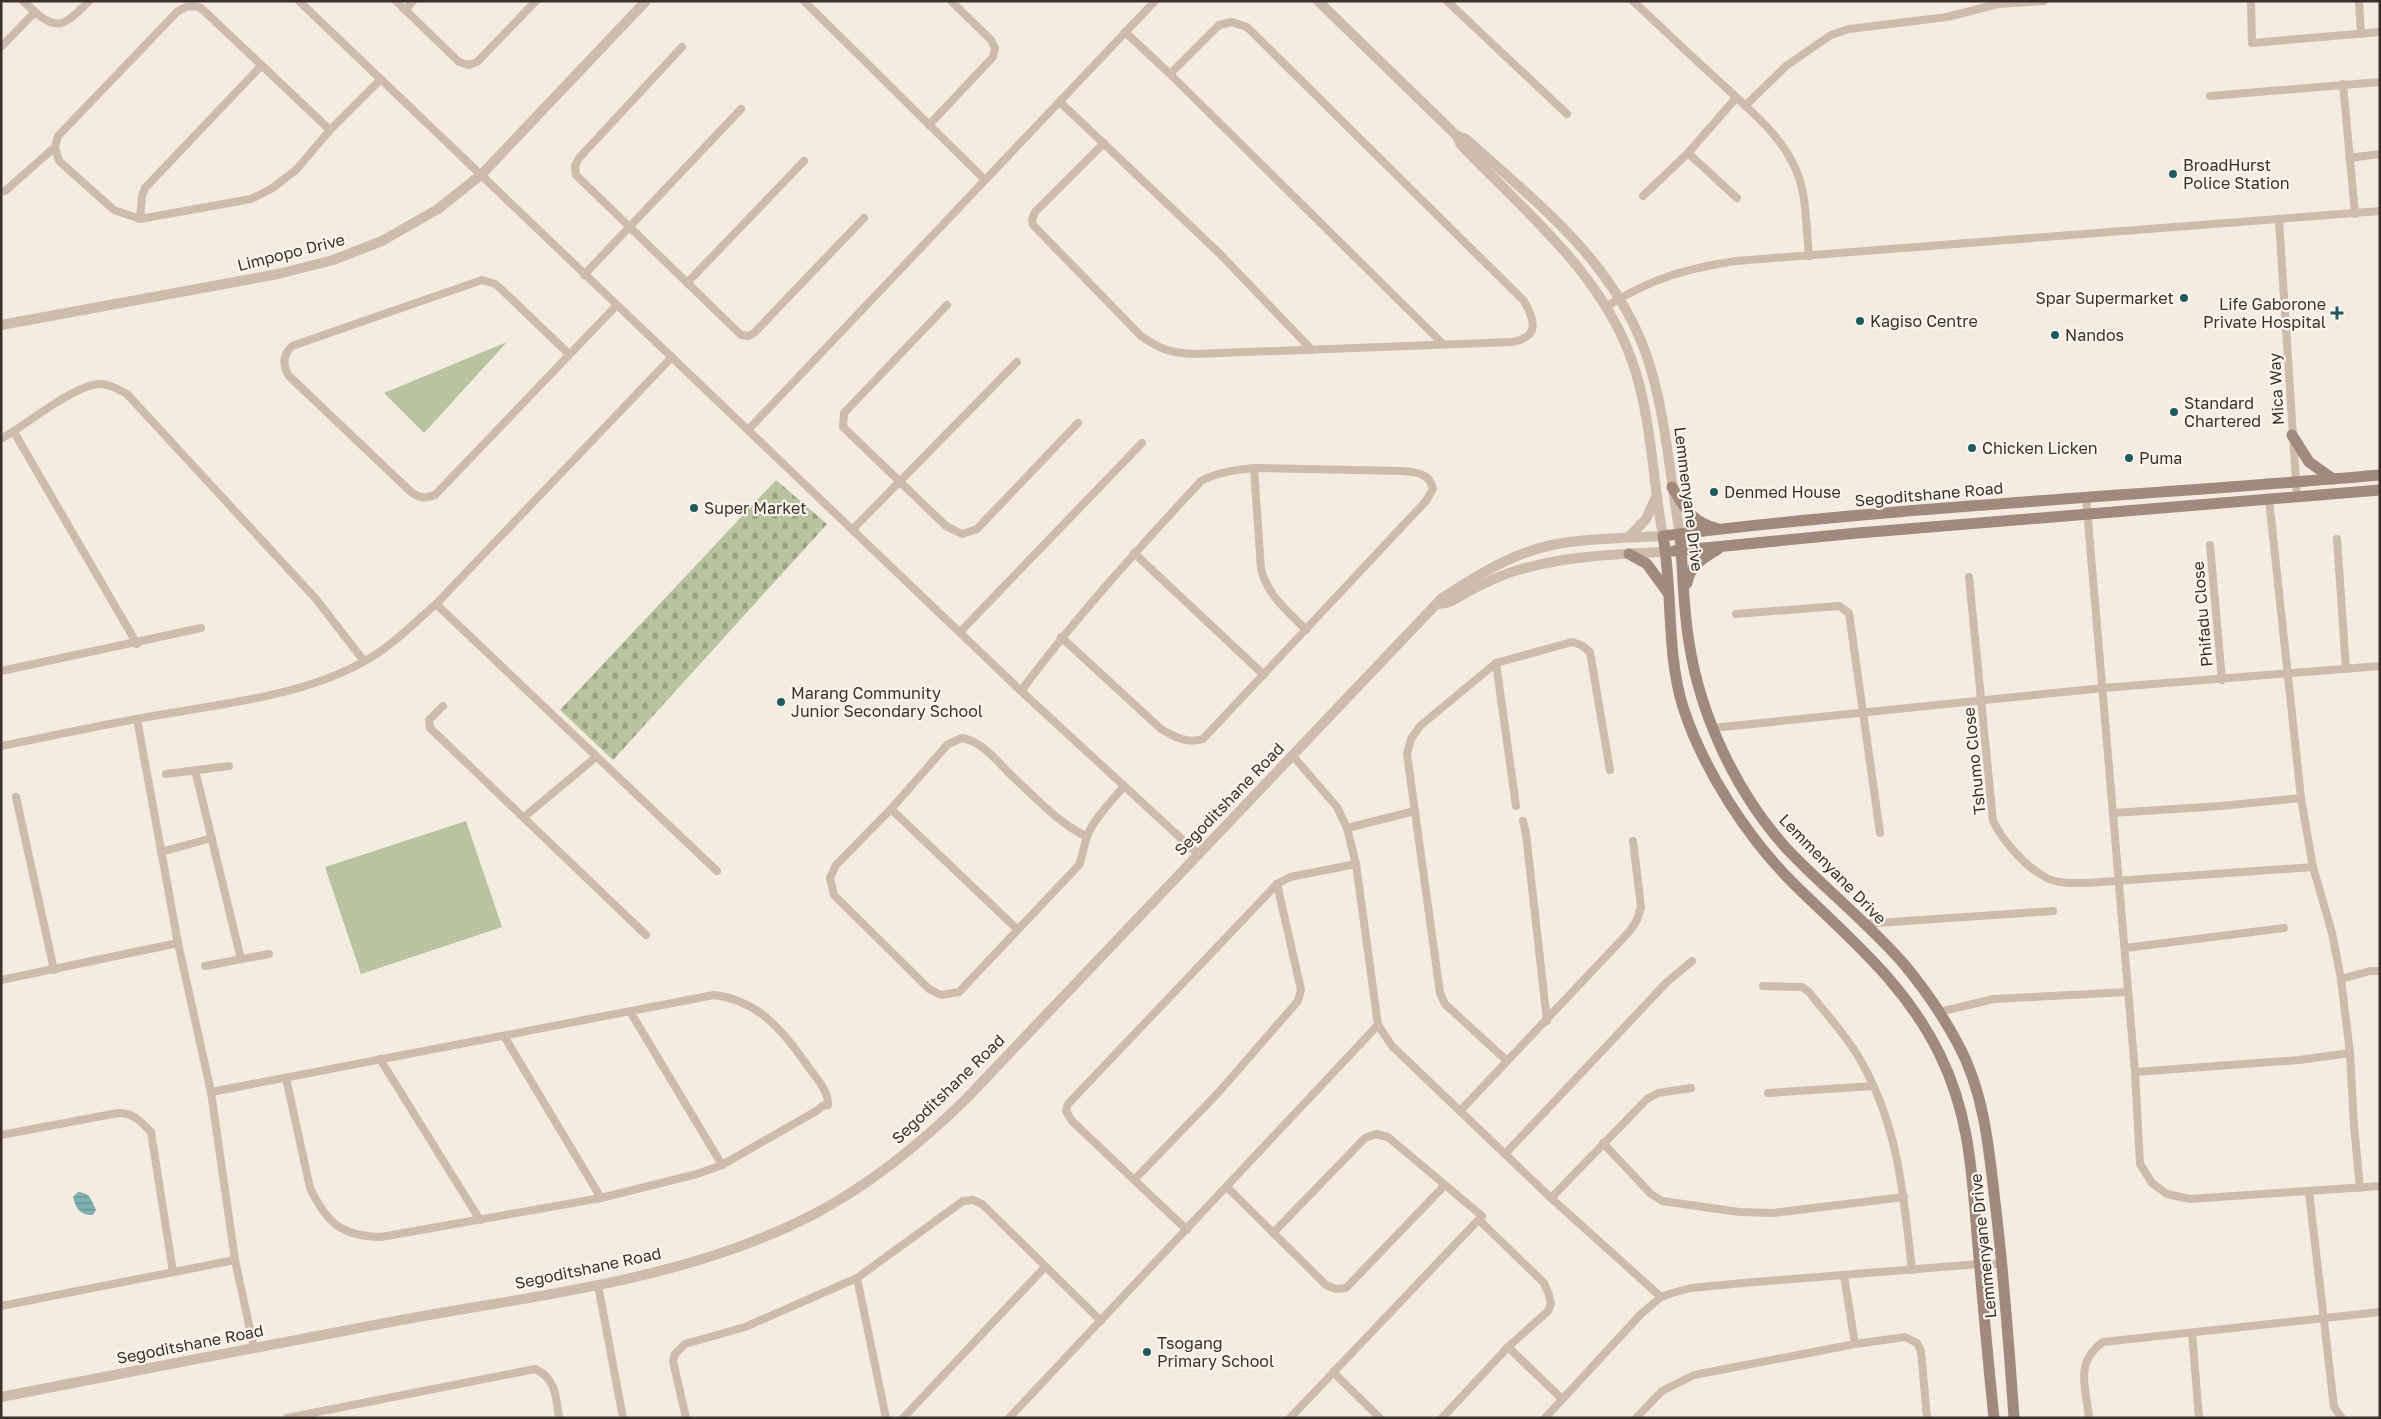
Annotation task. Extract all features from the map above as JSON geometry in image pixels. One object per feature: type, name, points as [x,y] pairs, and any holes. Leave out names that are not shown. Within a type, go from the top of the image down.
[{"type":"main road","points":[[2292,435],[2309,462],[2333,479]]},
{"type":"main road","name":"Segoditshane Road","points":[[1663,536],[2086,497],[2380,475]]},
{"type":"main road","points":[[1672,487],[1692,518],[1704,525],[1720,530]]},
{"type":"main road","name":"Segoditshane Road","points":[[1665,552],[2380,490]]},
{"type":"main road","name":"Lemmenyane Drive","points":[[1680,534],[1689,643],[1697,683],[1702,704],[1730,765],[1749,799],[1787,849],[1903,964],[1939,1012],[1959,1046],[1969,1069],[1982,1110],[1990,1148],[2003,1264],[2014,1418]]},
{"type":"main road","name":"Lemmenyane Drive","points":[[1663,536],[1670,594],[1675,674],[1684,708],[1715,777],[1743,822],[1770,858],[1794,884],[1850,935],[1902,993],[1941,1056],[1960,1102],[1967,1131],[1994,1418]]},
{"type":"main road","points":[[1685,593],[1688,575],[1693,567],[1722,546]]},
{"type":"main road","points":[[1629,554],[1647,564],[1670,594]]},
{"type":"street","points":[[23,1],[34,12],[50,23],[66,24],[89,1]]},
{"type":"street","points":[[396,1],[459,62],[469,65],[477,62],[536,1]]},
{"type":"street","points":[[405,10],[413,1]]},
{"type":"street","name":"Limpopo Drive","points":[[1,325],[278,274],[333,260],[382,241],[438,209],[482,174],[646,1]]},
{"type":"street","points":[[804,1],[985,180]]},
{"type":"street","points":[[929,125],[993,57],[995,48],[991,40],[951,1]]},
{"type":"street","points":[[748,430],[1155,1]]},
{"type":"street","name":"Lemmenyane Drive","points":[[1318,1],[1457,136],[1461,145],[1561,247],[1588,278],[1607,306],[1632,360],[1638,380],[1648,427],[1663,536]]},
{"type":"street","points":[[1447,1],[1567,114]]},
{"type":"street","points":[[1633,1],[1745,106],[1780,143],[1797,172],[1804,207],[1809,256]]},
{"type":"street","points":[[1745,106],[1786,66],[1831,36],[1849,29],[1947,17],[1998,2],[2044,1]]},
{"type":"street","points":[[2251,1],[2252,43],[2380,32]]},
{"type":"street","points":[[2359,1],[2361,34]]},
{"type":"street","points":[[302,2],[482,174],[616,306],[853,529],[1021,691],[1198,854]]},
{"type":"street","points":[[330,130],[201,8],[194,5],[187,6],[177,12],[58,136],[55,147],[59,160],[114,210],[140,219],[250,199],[286,179],[330,130],[381,79]]},
{"type":"street","points":[[1,47],[34,12]]},
{"type":"street","points":[[1104,143],[1036,212],[1032,220],[1033,225],[1141,336],[1158,348],[1174,353],[1195,354],[1312,350],[1524,340],[1531,334],[1533,322],[1531,313],[1524,301],[1247,27],[1232,22],[1219,25],[1170,74]]},
{"type":"street","points":[[1125,32],[1170,74],[1443,344]]},
{"type":"street","points":[[682,46],[579,158],[575,166],[576,175],[740,334],[748,336],[754,333],[864,218]]},
{"type":"street","points":[[140,219],[142,196],[146,188],[261,66]]},
{"type":"street","points":[[2210,96],[2380,82]]},
{"type":"street","points":[[2343,84],[2355,214]]},
{"type":"street","points":[[1643,196],[1688,153],[1736,98]]},
{"type":"street","points":[[1060,103],[1220,254],[1312,350]]},
{"type":"street","points":[[584,275],[741,109]]},
{"type":"street","name":"Lemmenyane Drive","points":[[1457,136],[1466,139],[1576,240],[1621,297],[1645,352],[1654,379],[1664,426],[1680,534]]},
{"type":"street","points":[[5,191],[55,147]]},
{"type":"street","points":[[1688,153],[1737,198]]},
{"type":"street","points":[[2349,158],[2380,154]]},
{"type":"street","points":[[687,283],[804,161]]},
{"type":"street","points":[[1607,306],[1662,277],[1690,268],[1736,261],[2380,212]]},
{"type":"street","name":"Mica Way","points":[[2278,220],[2297,497]]},
{"type":"street","points":[[569,354],[500,288],[495,284],[482,280],[292,346],[285,356],[284,365],[289,376],[411,492],[423,498],[435,495],[616,306]]},
{"type":"street","points":[[947,306],[843,416],[843,428],[946,526],[962,534],[977,529],[1078,423]]},
{"type":"street","points":[[1,746],[137,718],[285,693],[318,682],[364,662],[398,638],[436,604],[672,357]]},
{"type":"street","points":[[853,529],[1017,362]]},
{"type":"street","points":[[1,439],[81,388],[102,384],[128,394],[316,599],[364,662]]},
{"type":"street","points":[[14,432],[137,644]]},
{"type":"street","points":[[960,632],[1142,443]]},
{"type":"street","points":[[1021,691],[1061,637],[1134,553],[1201,481],[1212,475],[1231,470],[1254,468],[1416,472],[1427,476],[1432,482],[1433,489],[1426,501],[1203,739],[1192,742],[1178,738],[1161,729],[1061,637]]},
{"type":"street","points":[[1254,468],[1261,569],[1264,580],[1269,591],[1306,630]]},
{"type":"street","points":[[1629,538],[1646,519],[1656,496]]},
{"type":"street","points":[[2086,497],[2135,1072],[2140,1164],[2152,1183],[2167,1194],[2190,1199],[2380,1186]]},
{"type":"street","points":[[2269,499],[2286,674],[2301,798],[2313,867],[2332,933],[2341,978],[2350,1053],[2360,1188]]},
{"type":"street","name":"Segoditshane Road","points":[[1,1397],[254,1348],[598,1285],[719,1255],[818,1212],[861,1186],[897,1160],[965,1100],[1442,598],[1487,570],[1516,557],[1552,545],[1663,536]]},
{"type":"street","points":[[2337,539],[2346,669]]},
{"type":"street","name":"Phifadu Close","points":[[2210,545],[2222,680]]},
{"type":"street","name":"Segoditshane Road","points":[[1438,604],[1446,604],[1473,589],[1516,570],[1572,558],[1665,552]]},
{"type":"street","points":[[1134,553],[1264,675]]},
{"type":"street","name":"Tshumo Close","points":[[1969,577],[1993,821],[2010,847],[2047,878],[2061,882],[2119,882],[2313,867]]},
{"type":"street","points":[[436,604],[717,871]]},
{"type":"street","points":[[1736,614],[1839,606],[1851,616],[1880,833]]},
{"type":"street","points":[[1,671],[137,644],[202,628]]},
{"type":"street","points":[[1507,1061],[1445,1004],[1440,993],[1407,754],[1412,739],[1420,726],[1496,664],[1572,642],[1581,645],[1590,652],[1610,770]]},
{"type":"street","points":[[1496,664],[1516,806]]},
{"type":"street","points":[[1713,728],[1864,711],[2103,688],[2380,666]]},
{"type":"street","points":[[442,706],[429,720],[430,728],[646,936]]},
{"type":"street","points":[[137,718],[178,944],[211,1092],[235,1260],[254,1348]]},
{"type":"street","points":[[1086,837],[1070,828],[1052,814],[979,743],[962,738],[948,744],[891,809],[836,865],[830,878],[830,886],[834,895],[930,989],[941,995],[959,992],[1079,865],[1084,853],[1086,837],[1094,823],[1124,786]]},
{"type":"street","points":[[1292,755],[1337,807],[1347,828],[1356,864],[1378,1025],[1392,1046],[1551,1198],[1661,1297]]},
{"type":"street","points":[[524,817],[596,756]]},
{"type":"street","points":[[166,774],[229,766]]},
{"type":"street","points":[[195,770],[241,959]]},
{"type":"street","points":[[16,797],[54,970]]},
{"type":"street","points":[[2113,813],[2221,806],[2301,798]]},
{"type":"street","points":[[891,809],[1017,929]]},
{"type":"street","points":[[1347,828],[1415,811]]},
{"type":"street","points":[[1523,821],[1547,1021]]},
{"type":"street","points":[[161,852],[212,838]]},
{"type":"street","points":[[1460,1111],[1547,1021],[1629,932],[1637,920],[1641,907],[1633,841]]},
{"type":"street","points":[[1187,1230],[1072,1122],[1066,1111],[1068,1104],[1264,895],[1277,884],[1290,877],[1356,864]]},
{"type":"street","points":[[1134,1180],[1218,1094],[1298,1001],[1301,990],[1277,884]]},
{"type":"street","points":[[1863,924],[2053,911]]},
{"type":"street","points":[[2124,948],[2284,928]]},
{"type":"street","points":[[1,980],[178,944]]},
{"type":"street","points":[[205,966],[269,954]]},
{"type":"street","points":[[1505,1154],[1666,983],[1692,960]]},
{"type":"street","points":[[2341,978],[2370,971],[2380,971]]},
{"type":"street","points":[[1763,986],[1802,987],[1809,992],[1858,1055],[1886,1116],[1898,1156],[1912,1270]]},
{"type":"street","points":[[1939,1012],[1994,999],[2128,992]]},
{"type":"street","points":[[211,1092],[714,995],[730,996],[746,1003],[770,1020],[789,1038],[826,1092],[828,1105],[822,1106],[722,1165],[697,1174],[601,1198],[381,1237],[346,1232],[333,1224],[324,1213],[310,1188],[286,1078]]},
{"type":"street","points":[[632,1012],[722,1165]]},
{"type":"street","points":[[1009,1418],[1378,1025]]},
{"type":"street","points":[[504,1036],[601,1198]]},
{"type":"street","points":[[2135,1072],[2299,1060],[2350,1053]]},
{"type":"street","points":[[380,1059],[480,1220]]},
{"type":"street","points":[[1768,1094],[1873,1086]]},
{"type":"street","points":[[1551,1198],[1646,1099],[1658,1093],[1690,1088]]},
{"type":"street","points":[[1,1135],[118,1113],[128,1113],[134,1116],[151,1132],[173,1272]]},
{"type":"street","points":[[1273,1233],[1365,1138],[1376,1134],[1388,1137],[1482,1216],[1290,1418]]},
{"type":"street","points":[[1603,1143],[1651,1194],[1662,1202],[1739,1212],[1773,1214],[1904,1197]]},
{"type":"street","points":[[1227,1187],[1326,1285],[1336,1289],[1346,1288],[1444,1186]]},
{"type":"street","points":[[2309,1192],[2334,1407],[2342,1418]]},
{"type":"street","points":[[686,1418],[673,1361],[675,1354],[685,1344],[745,1327],[857,1278],[962,1201],[973,1200],[982,1204],[1101,1321]]},
{"type":"street","points":[[1442,1418],[1508,1347],[1548,1311],[1550,1304],[1549,1295],[1544,1283],[1479,1220]]},
{"type":"street","points":[[1,1306],[235,1260]]},
{"type":"street","points":[[1545,1418],[1641,1314],[1661,1297],[1691,1288],[1979,1264],[2003,1264]]},
{"type":"street","points":[[903,1418],[1045,1267]]},
{"type":"street","points":[[1844,1276],[1855,1344]]},
{"type":"street","points":[[857,1278],[886,1418]]},
{"type":"street","points":[[598,1285],[623,1418]]},
{"type":"street","points":[[2089,1418],[2083,1364],[2092,1350],[2103,1342],[2380,1312]]},
{"type":"street","points":[[2192,1333],[2198,1418]]},
{"type":"street","points":[[1636,1418],[1662,1391],[1694,1375],[1855,1344],[1905,1337],[1916,1343],[1921,1351],[1927,1418]]},
{"type":"street","points":[[1508,1347],[1562,1400]]},
{"type":"street","points":[[293,1417],[535,1369],[543,1373],[554,1386],[559,1418]]},
{"type":"street","points":[[1333,1372],[1380,1418]]},
{"type":"green space","points":[[507,342],[424,433],[384,393]]},
{"type":"green space","points":[[776,480],[827,524],[613,760],[560,710]]},
{"type":"green space","points":[[466,821],[502,927],[361,974],[325,867]]},
{"type":"water","points":[[78,1192],[86,1194],[90,1198],[96,1210],[93,1215],[85,1214],[77,1208],[73,1197]]},
{"type":"place","name":"BroadHurst Police Station","points":[[2173,174]]},
{"type":"place","name":"Spar Supermarket","points":[[2184,298]]},
{"type":"place","name":"Life Gaborone Private Hospital","points":[[2337,313]]},
{"type":"place","name":"Kagiso Centre","points":[[1860,321]]},
{"type":"place","name":"Nandos","points":[[2055,335]]},
{"type":"place","name":"Standard Chartered","points":[[2174,412]]},
{"type":"place","name":"Chicken Licken","points":[[1972,448]]},
{"type":"place","name":"Puma","points":[[2129,458]]},
{"type":"place","name":"Denmed House","points":[[1714,492]]},
{"type":"place","name":"Super Market","points":[[694,508]]},
{"type":"place","name":"Marang Community Junior Secondary School","points":[[781,702]]},
{"type":"place","name":"Tsogang Primary School","points":[[1147,1352]]}]
